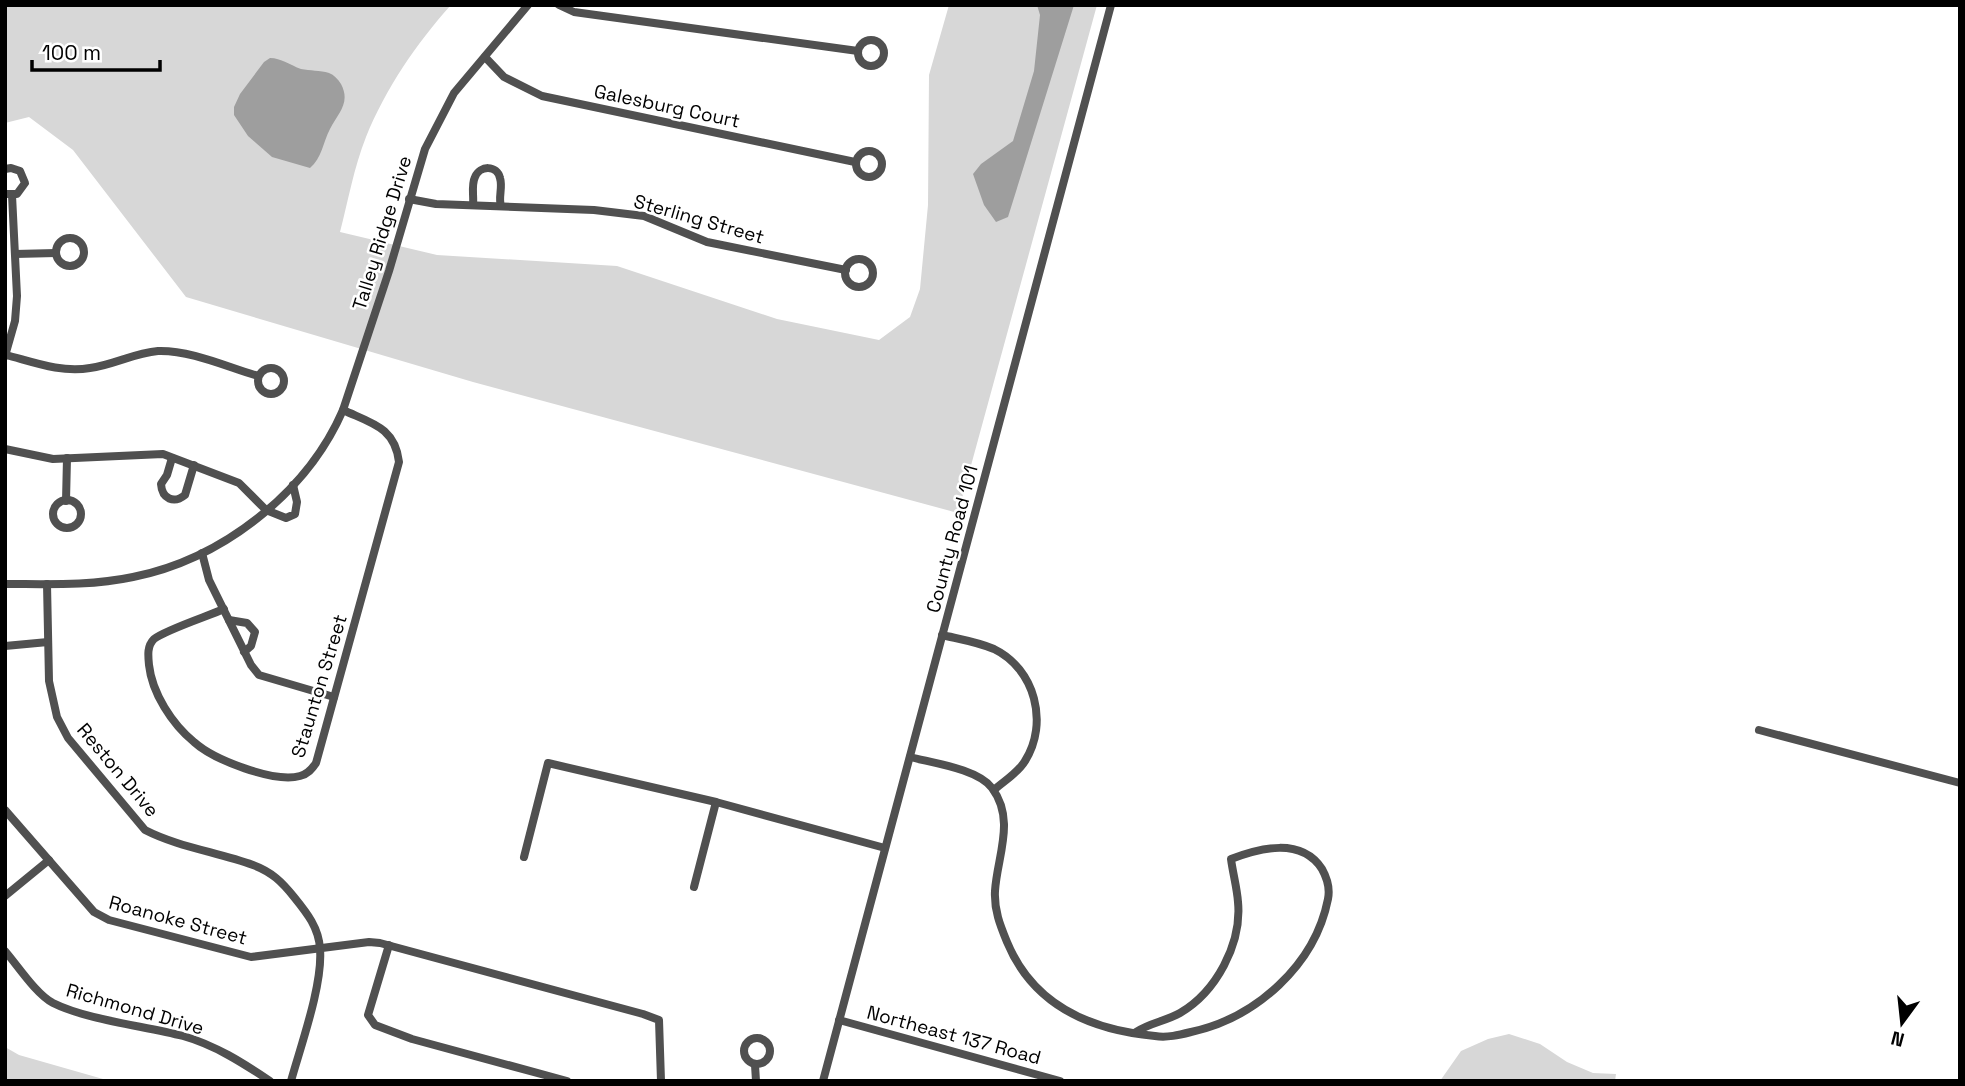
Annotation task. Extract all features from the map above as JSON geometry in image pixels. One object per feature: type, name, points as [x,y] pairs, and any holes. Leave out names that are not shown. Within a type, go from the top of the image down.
[{"type":"street","name":"Talley Ridge Drive","points":[[5,584],[98,583],[135,577],[168,567],[202,553],[238,533],[293,485],[321,452],[343,410],[425,149],[440,117],[454,93],[528,5]]},
{"type":"street","points":[[559,5],[574,12],[858,51]]},
{"type":"street","name":"County Road 101","points":[[822,1081],[1111,5]]},
{"type":"street","name":"Galesburg Court","points":[[485,57],[504,77],[542,96],[855,162]]},
{"type":"street","points":[[473,205],[474,179],[486,168],[498,173],[500,178],[501,206]]},
{"type":"street","points":[[5,170],[15,169],[25,178],[21,192],[9,194],[17,296],[15,321],[5,356],[66,371],[92,368],[131,355],[160,351],[192,356],[258,376]]},
{"type":"street","name":"Sterling Street","points":[[409,199],[436,204],[594,210],[644,216],[706,242],[846,270]]},
{"type":"street","points":[[15,254],[56,253]]},
{"type":"street","name":"Staunton Street","points":[[223,609],[166,632],[153,640],[148,650],[150,677],[170,717],[195,743],[219,758],[262,773],[289,777],[310,772],[316,762],[399,461],[396,444],[388,432],[343,410]]},
{"type":"street","points":[[5,449],[53,459],[163,454],[239,483],[266,510],[286,518],[295,514],[297,502],[293,485]]},
{"type":"street","points":[[172,457],[167,475],[161,484],[164,496],[169,499],[175,500],[185,495],[194,465]]},
{"type":"street","points":[[66,458],[66,501]]},
{"type":"street","points":[[202,553],[209,580],[244,652],[259,674],[334,697]]},
{"type":"street","name":"Reston Drive","points":[[47,584],[49,681],[57,717],[68,738],[145,830],[161,838],[225,855],[271,872],[310,916],[320,949],[319,976],[292,1081]]},
{"type":"street","points":[[229,620],[247,623],[255,632],[251,646],[244,652]]},
{"type":"street","points":[[942,635],[982,645],[1005,656],[1021,672],[1034,696],[1038,725],[1031,751],[1018,770],[994,790]]},
{"type":"street","points":[[5,646],[48,642]]},
{"type":"street","points":[[1759,730],[1960,783]]},
{"type":"street","points":[[910,757],[961,770],[984,780],[994,790],[1003,814],[1004,829],[1004,844],[996,880],[995,909],[1012,956],[1043,996],[1079,1018],[1136,1032],[1157,1037],[1207,1029],[1256,1005],[1282,983],[1304,956],[1315,937],[1329,897],[1327,877],[1316,860],[1296,849],[1274,847],[1231,859],[1238,923],[1228,959],[1196,1002],[1179,1013],[1161,1022],[1144,1026],[1136,1032]]},
{"type":"street","points":[[524,857],[548,763],[716,802],[885,848]]},
{"type":"street","points":[[694,887],[716,802]]},
{"type":"street","name":"Roanoke Street","points":[[5,810],[94,912],[109,920],[251,957],[369,942],[389,945],[659,1020],[661,1081]]},
{"type":"street","points":[[5,896],[49,860]]},
{"type":"street","points":[[389,945],[368,1015],[375,1025],[411,1040],[567,1081]]},
{"type":"street","name":"Richmond Drive","points":[[5,951],[53,1003],[186,1037],[227,1054],[270,1081]]},
{"type":"street","name":"Northeast 137 Road","points":[[839,1020],[1060,1081]]},
{"type":"street","points":[[755,1065],[756,1081]]},
{"type":"shaded area","points":[[5,5],[451,5],[403,67],[374,119],[358,160],[340,232],[437,255],[617,266],[777,319],[879,340],[910,317],[920,289],[928,205],[929,75],[949,5],[1097,5],[958,513],[473,382],[186,297],[73,150],[29,117],[5,123]]},
{"type":"shaded area","points":[[1037,5],[1074,5],[1008,217],[996,222],[984,205],[973,174],[981,164],[1013,141],[1034,71],[1040,15]]},
{"type":"shaded area","points":[[270,58],[282,60],[301,69],[329,73],[339,80],[344,91],[342,108],[317,160],[310,168],[272,157],[248,136],[234,115],[234,107],[240,94]]},
{"type":"shaded area","points":[[1509,1034],[1540,1044],[1567,1062],[1593,1073],[1616,1074],[1615,1081],[1440,1081],[1461,1051],[1488,1039]]},
{"type":"shaded area","points":[[5,1047],[19,1055],[110,1081],[5,1081]]}]
